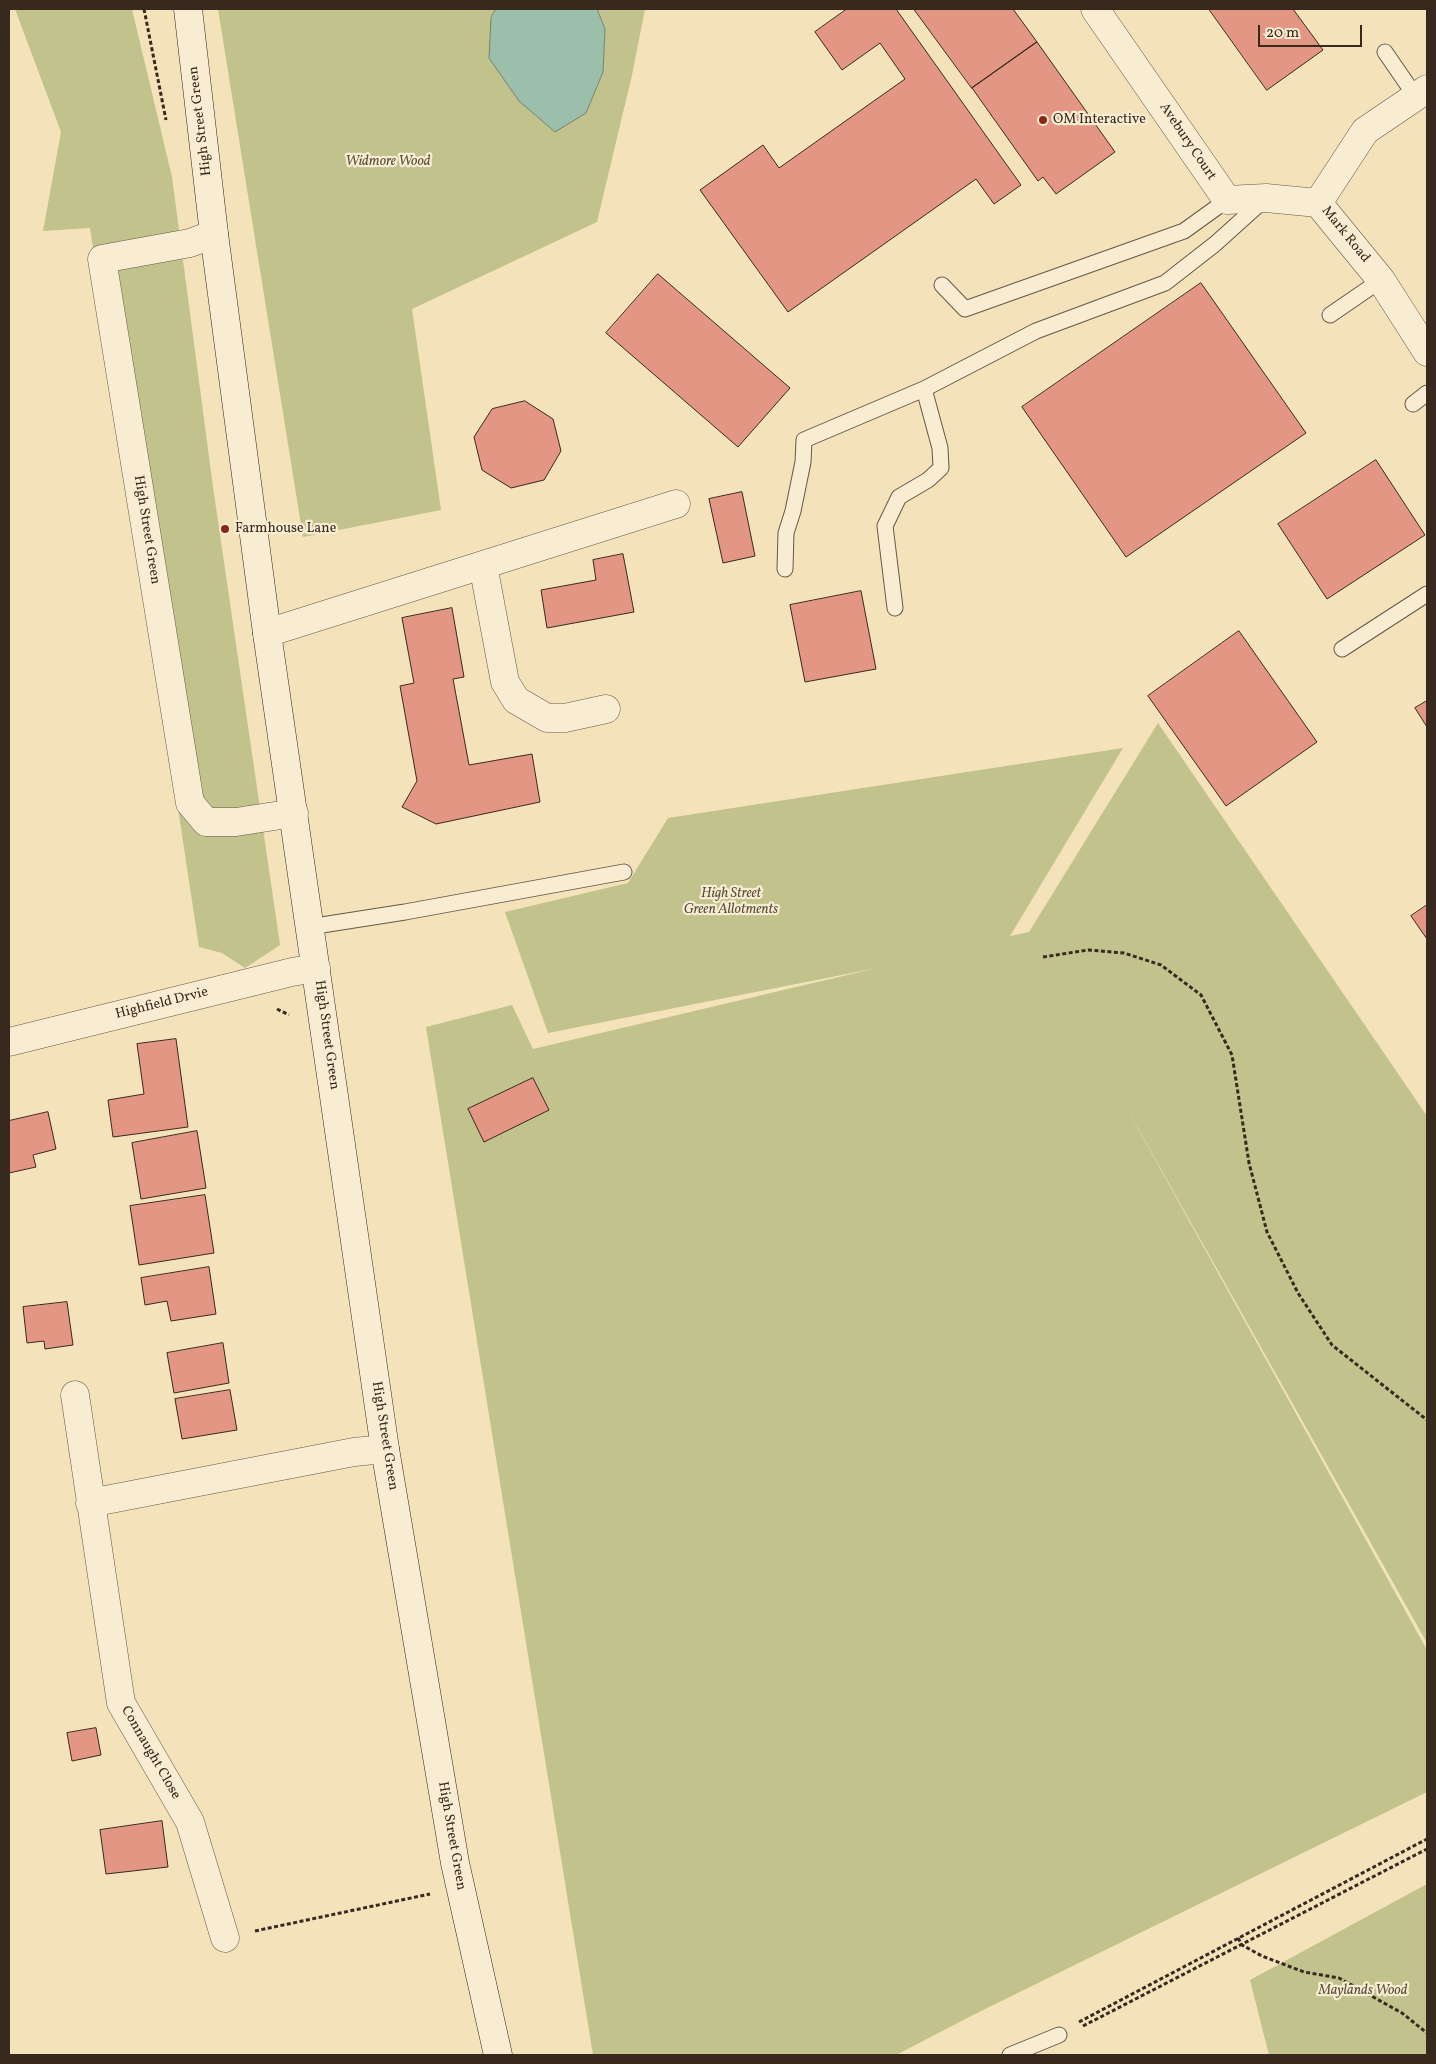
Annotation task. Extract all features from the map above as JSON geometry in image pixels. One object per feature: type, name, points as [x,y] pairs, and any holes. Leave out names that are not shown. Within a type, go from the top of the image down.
[{"type":"street","name":"High Street Green","points":[[188,9],[214,234],[267,633],[385,1449],[460,1887],[498,2055]]},
{"type":"street","name":"Avebury Court","points":[[1096,9],[1227,200]]},
{"type":"street","name":"Mark Road","points":[[1421,93],[1366,131],[1318,202],[1381,280],[1427,352]]},
{"type":"street","points":[[1227,200],[1266,198],[1318,202]]},
{"type":"street","name":"High Street Green","points":[[214,234],[190,243],[102,259],[190,803],[206,822],[236,822],[294,813]]},
{"type":"street","points":[[267,633],[676,504]]},
{"type":"street","points":[[483,565],[505,682],[516,700],[547,718],[565,718],[606,709]]},
{"type":"street","name":"Highfield Drvie","points":[[9,1042],[292,972],[316,968]]},
{"type":"street","name":"Connaught Close","points":[[75,1395],[121,1703],[190,1822],[225,1938]]},
{"type":"street","points":[[90,1503],[354,1452],[385,1449]]},
{"type":"lane","points":[[1385,52],[1421,93]]},
{"type":"lane","points":[[786,570],[786,533],[793,511],[803,462],[804,440],[924,390],[1036,331],[1165,283],[1215,244],[1266,198]]},
{"type":"lane","points":[[942,285],[965,309],[1184,231],[1227,200]]},
{"type":"lane","points":[[1330,315],[1381,280]]},
{"type":"lane","points":[[895,608],[885,526],[899,496],[928,480],[941,468],[940,448],[924,390]]},
{"type":"lane","points":[[1412,404],[1427,393]]},
{"type":"lane","points":[[1342,649],[1427,594]]},
{"type":"lane","points":[[309,927],[405,912],[624,872]]},
{"type":"lane","points":[[1010,2055],[1060,2035]]},
{"type":"path","points":[[144,9],[168,126]]},
{"type":"path","points":[[1043,957],[1088,950],[1124,953],[1161,965],[1201,996],[1232,1055],[1249,1163],[1267,1232],[1298,1293],[1332,1345],[1427,1420]]},
{"type":"path","points":[[1427,1839],[1058,2033],[1060,2037],[1427,1849]]},
{"type":"path","points":[[225,1938],[460,1887]]},
{"type":"path","points":[[1238,1938],[1242,1945],[1262,1956],[1304,1972],[1339,1978],[1402,2013],[1427,2033]]},
{"type":"green space","points":[[15,9],[132,9],[172,177],[213,487],[280,945],[245,968],[222,953],[199,947],[90,228],[43,231],[61,132]]},
{"type":"green space","name":"Widmore Wood","points":[[218,9],[496,9],[491,18],[586,113],[603,72],[605,29],[597,9],[645,9],[632,75],[597,222],[412,309],[441,510],[303,537]]},
{"type":"green space","name":"High Street Green Allotments","points":[[1158,723],[1427,1116],[1427,1643],[1116,1089],[1427,1650],[1427,1792],[979,2012],[896,2055],[593,2055],[426,1027],[512,1005],[533,1049],[877,968],[548,1033],[505,912],[628,883],[668,818],[1123,748],[1010,936],[1029,932]]},
{"type":"green space","name":"Maylands Wood","points":[[1427,1884],[1427,2055],[1269,2055],[1250,1980]]},
{"type":"shaded area","points":[[496,9],[597,9],[605,29],[603,72],[586,113],[555,132],[519,101],[489,58],[491,18]]},
{"type":"building","points":[[847,9],[896,9],[1021,185],[994,204],[976,179],[788,312],[700,190],[763,145],[779,168],[905,79],[880,43],[842,70],[815,32]]},
{"type":"building","points":[[914,9],[1013,9],[1037,42],[972,88]]},
{"type":"building","points":[[1209,9],[1293,9],[1323,50],[1267,90]]},
{"type":"building","name":"OM Interactive","points":[[1037,42],[1115,152],[1056,194],[1043,177],[1038,181],[972,88]]},
{"type":"building","points":[[658,274],[790,388],[738,447],[606,333]]},
{"type":"building","points":[[1201,283],[1306,433],[1126,557],[1022,407]]},
{"type":"building","points":[[525,401],[553,419],[561,451],[544,480],[511,488],[482,470],[474,437],[492,409]]},
{"type":"building","points":[[1376,460],[1425,535],[1327,599],[1278,524]]},
{"type":"building","points":[[742,492],[755,556],[723,563],[709,499]]},
{"type":"building","points":[[623,554],[634,612],[547,628],[541,590],[596,580],[593,560]]},
{"type":"building","points":[[861,591],[876,669],[805,682],[790,605]]},
{"type":"building","points":[[452,608],[464,677],[453,679],[469,765],[532,754],[540,802],[436,824],[402,807],[417,781],[400,686],[414,683],[402,618]]},
{"type":"building","points":[[1239,631],[1317,742],[1226,806],[1148,696]]},
{"type":"building","points":[[1427,701],[1427,727],[1415,708]]},
{"type":"building","points":[[1427,905],[1427,939],[1411,916]]},
{"type":"building","points":[[176,1039],[188,1127],[113,1137],[108,1100],[144,1094],[137,1044]]},
{"type":"building","points":[[533,1078],[549,1110],[484,1142],[468,1109]]},
{"type":"building","points":[[48,1112],[56,1149],[33,1155],[36,1167],[9,1173],[9,1121]]},
{"type":"building","points":[[197,1131],[206,1188],[141,1199],[132,1143]]},
{"type":"building","points":[[205,1195],[214,1253],[139,1265],[130,1206]]},
{"type":"building","points":[[209,1267],[216,1314],[171,1321],[167,1301],[145,1305],[141,1278]]},
{"type":"building","points":[[67,1302],[73,1345],[45,1349],[44,1341],[27,1343],[23,1307]]},
{"type":"building","points":[[223,1343],[229,1383],[174,1393],[167,1353]]},
{"type":"building","points":[[230,1390],[237,1430],[182,1439],[175,1399]]},
{"type":"building","points":[[96,1728],[101,1755],[72,1761],[67,1733]]},
{"type":"building","points":[[162,1821],[168,1867],[106,1874],[100,1830]]},
{"type":"place","name":"OM Interactive","points":[[1043,120]]},
{"type":"place","name":"Farmhouse Lane","points":[[225,529]]}]
